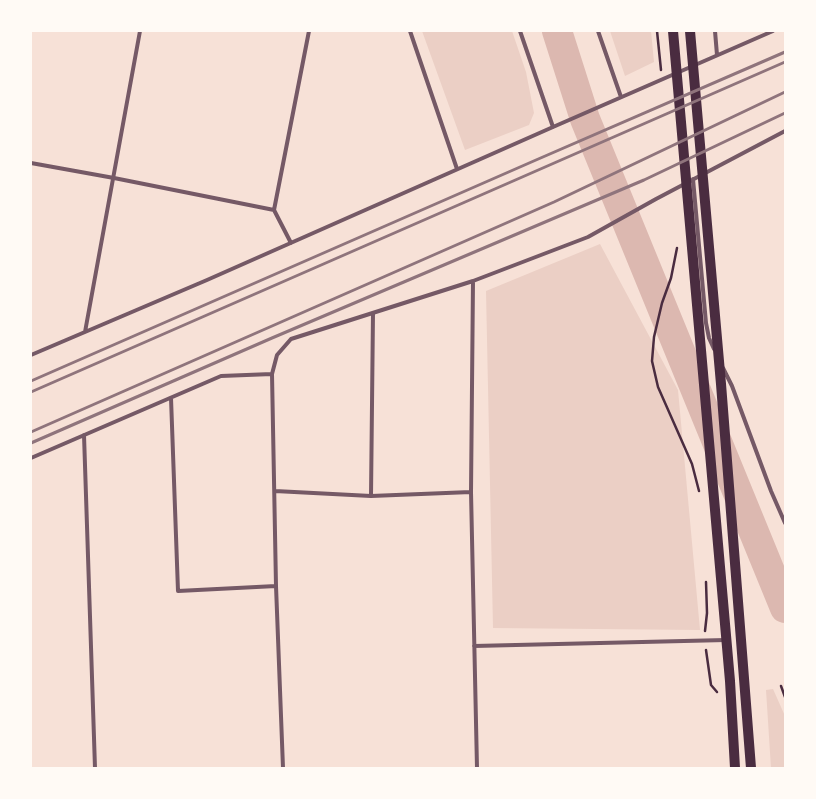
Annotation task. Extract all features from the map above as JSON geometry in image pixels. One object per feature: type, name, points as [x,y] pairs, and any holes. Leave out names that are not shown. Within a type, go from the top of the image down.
[{"type":"main road","points":[[673,31],[724,616],[735,768]]},
{"type":"main road","points":[[690,31],[721,384],[751,768]]},
{"type":"street","points":[[85,332],[140,31]]},
{"type":"street","points":[[291,243],[274,210],[309,31]]},
{"type":"street","points":[[410,31],[457,169]]},
{"type":"street","points":[[520,31],[552,127]]},
{"type":"street","points":[[598,31],[621,97]]},
{"type":"street","points":[[715,31],[717,55]]},
{"type":"street","points":[[31,355],[291,243],[773,31]]},
{"type":"street","points":[[283,768],[276,586],[272,374],[277,355],[291,340],[473,281],[588,237],[693,179],[785,131]]},
{"type":"street","points":[[31,163],[274,210]]},
{"type":"street","points":[[693,179],[706,323],[709,338],[732,386],[771,491],[785,523]]},
{"type":"street","points":[[473,281],[471,492],[477,768]]},
{"type":"street","points":[[371,496],[373,313]]},
{"type":"street","points":[[31,458],[221,376],[272,374]]},
{"type":"street","points":[[171,398],[178,591],[276,586]]},
{"type":"street","points":[[84,435],[95,768]]},
{"type":"street","points":[[274,491],[371,496],[471,492]]},
{"type":"street","points":[[474,646],[726,640]]},
{"type":"path","points":[[657,31],[661,70]]},
{"type":"path","points":[[677,246],[677,253],[671,278],[662,303],[654,337],[652,361],[658,387],[692,464],[700,498]]},
{"type":"path","points":[[705,634],[707,613],[706,578]]},
{"type":"path","points":[[781,686],[785,697]]},
{"type":"shaded area","points":[[422,31],[512,31],[526,72],[534,113],[529,125],[465,150]]},
{"type":"shaded area","points":[[610,31],[651,31],[654,62],[625,76]]},
{"type":"shaded area","points":[[600,244],[678,390],[700,630],[493,628],[486,291]]},
{"type":"shaded area","points":[[773,689],[785,716],[785,768],[771,768],[766,690]]},
{"type":"waterway","points":[[557,31],[585,119],[785,608]]},
{"type":"railway","points":[[31,381],[785,52]]},
{"type":"railway","points":[[31,392],[785,62]]},
{"type":"railway","points":[[31,432],[554,202],[785,92]]},
{"type":"railway","points":[[31,443],[272,338],[644,180],[785,113]]}]
